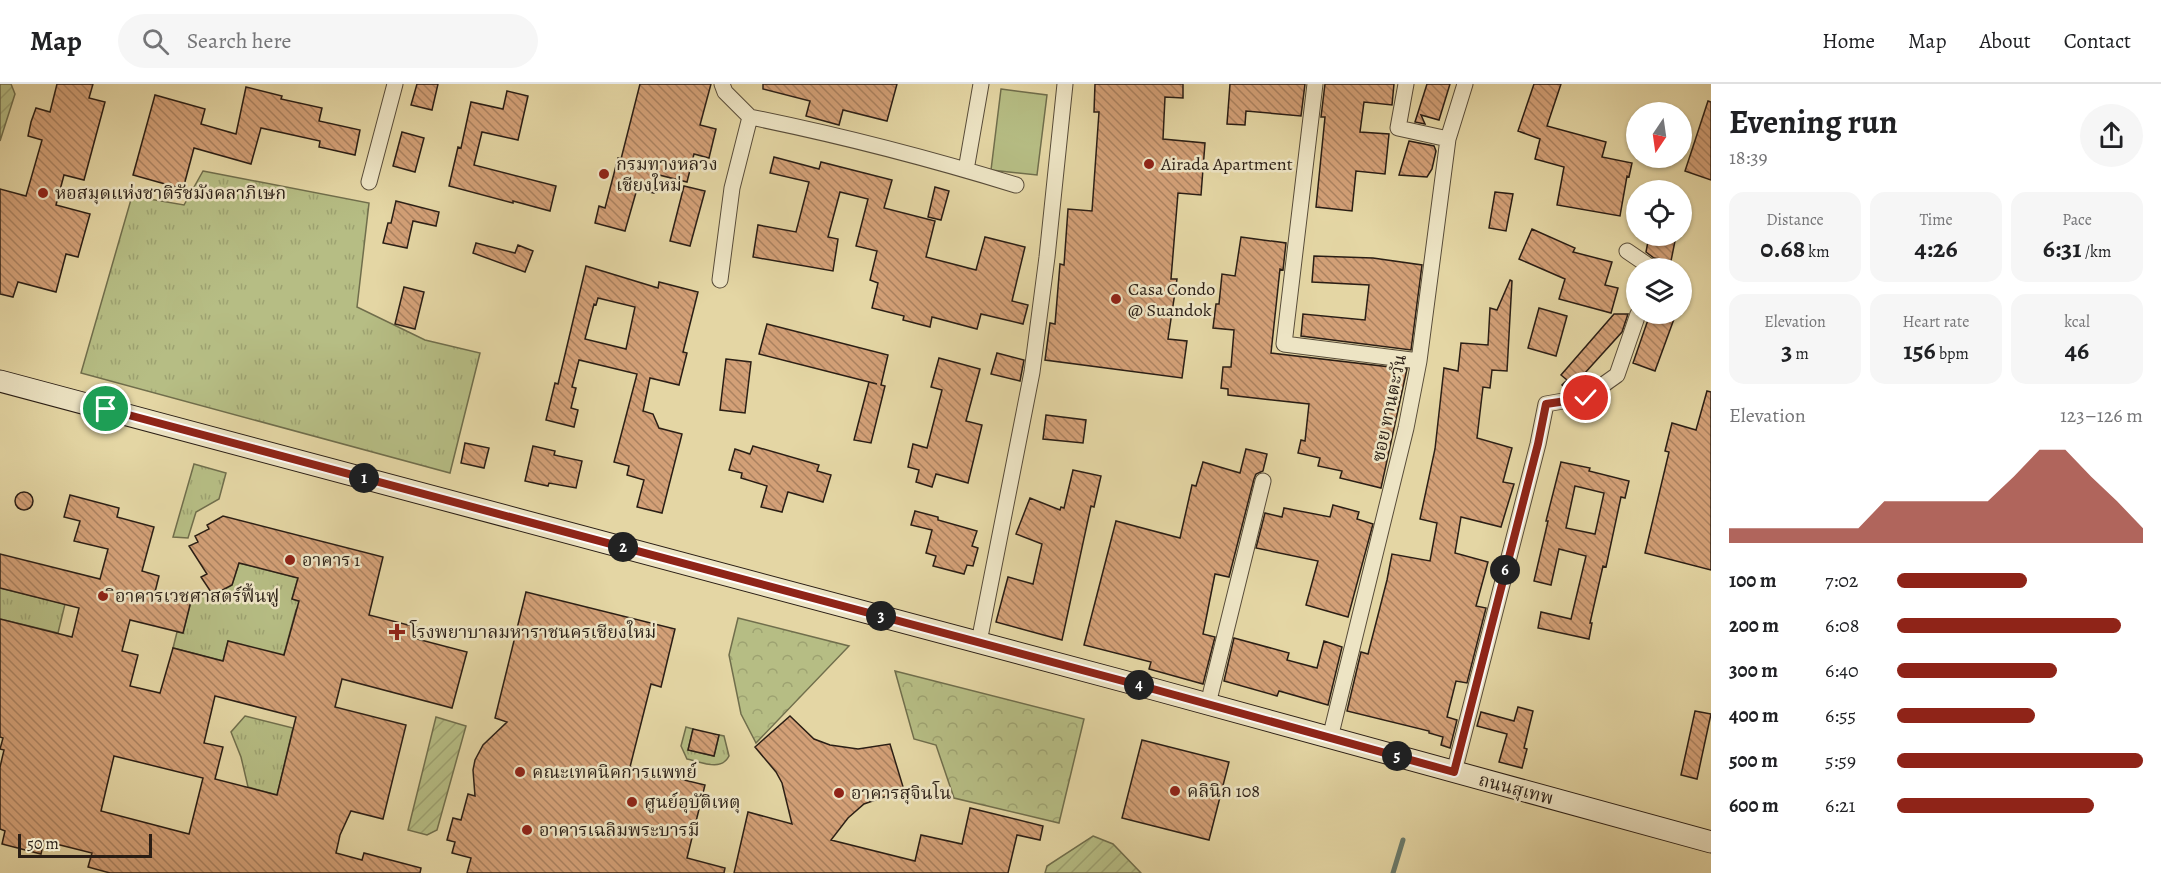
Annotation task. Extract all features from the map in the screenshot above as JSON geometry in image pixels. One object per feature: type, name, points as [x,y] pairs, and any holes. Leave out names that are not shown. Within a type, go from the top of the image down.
[{"type":"main road","name":"ถนนสุเทพ","points":[[0,381],[979,642],[1711,842]]},
{"type":"street","points":[[369,182],[395,84]]},
{"type":"street","points":[[722,84],[725,92],[750,117],[817,130],[1016,185]]},
{"type":"street","points":[[966,170],[981,84]]},
{"type":"street","points":[[979,642],[1032,372],[1047,257],[1065,84]]},
{"type":"street","points":[[1315,84],[1284,344],[1419,361]]},
{"type":"street","points":[[1406,84],[1398,128],[1448,140]]},
{"type":"street","name":"ซอย ทานตะวัน","points":[[1330,738],[1406,428],[1419,361],[1448,140],[1465,84]]},
{"type":"street","points":[[720,280],[732,188],[750,117]]},
{"type":"street","points":[[1627,251],[1637,258]]},
{"type":"street","points":[[1454,772],[1535,456],[1546,404],[1586,398],[1617,375],[1635,324]]},
{"type":"street","points":[[1208,704],[1263,481]]},
{"type":"green space","points":[[0,84],[11,84],[15,94],[0,141]]},
{"type":"green space","points":[[1001,89],[1047,95],[1037,175],[991,170]]},
{"type":"green space","points":[[203,171],[369,203],[357,307],[425,340],[480,353],[450,473],[81,373],[132,196],[184,205]]},
{"type":"green space","points":[[194,464],[226,473],[219,499],[196,512],[188,538],[173,537]]},
{"type":"green space","points":[[239,563],[298,578],[292,599],[304,603],[296,610],[280,669],[228,641],[223,661],[173,648],[177,632],[183,633],[191,601],[199,603],[200,595],[215,599],[217,593],[232,585]]},
{"type":"green space","points":[[0,588],[65,604],[58,633],[0,619]]},
{"type":"green space","points":[[738,618],[849,646],[756,743],[741,714],[729,655]]},
{"type":"green space","points":[[895,671],[1084,719],[1059,823],[954,798],[936,745],[914,739]]},
{"type":"green space","points":[[245,716],[293,728],[277,795],[248,787],[241,757],[231,732]]},
{"type":"green space","points":[[436,717],[466,726],[437,830],[427,835],[408,830]]},
{"type":"green space","points":[[686,727],[693,729],[688,750],[714,756],[719,735],[724,736],[729,756],[721,764],[716,765],[687,759],[681,746]]},
{"type":"green space","points":[[1093,836],[1113,844],[1141,873],[1045,873],[1047,866]]},
{"type":"building","name":"หอสมุดแห่งชาติรัชมังคลาภิเษก","points":[[57,84],[93,84],[89,98],[105,102],[84,180],[64,175],[56,205],[90,214],[78,257],[66,254],[56,292],[18,282],[13,297],[0,294],[0,189],[26,196],[42,140],[28,136],[31,122],[36,108],[50,112]]},
{"type":"building","points":[[417,84],[438,84],[432,110],[411,105]]},
{"type":"building","points":[[640,84],[711,84],[700,125],[716,129],[709,158],[694,154],[687,182],[659,175],[654,193],[637,189],[625,231],[595,223],[599,206],[605,208],[618,158],[621,159]]},
{"type":"building","points":[[763,84],[897,84],[887,121],[843,110],[839,125],[806,116],[810,101],[763,89]]},
{"type":"building","points":[[1095,84],[1183,84],[1183,98],[1165,97],[1163,139],[1205,143],[1201,195],[1178,193],[1171,279],[1177,279],[1168,339],[1187,341],[1182,378],[1045,360],[1050,323],[1055,324],[1060,264],[1064,265],[1068,209],[1092,211],[1099,112],[1094,112]]},
{"type":"building","points":[[1230,84],[1305,84],[1301,116],[1246,111],[1245,125],[1227,124]]},
{"type":"building","points":[[1325,84],[1394,84],[1392,105],[1364,102],[1360,132],[1389,134],[1385,174],[1356,171],[1352,211],[1316,207],[1325,117],[1321,117]]},
{"type":"building","points":[[1427,84],[1450,84],[1439,120],[1421,115],[1425,124],[1415,122]]},
{"type":"building","points":[[1534,84],[1561,84],[1547,126],[1606,142],[1602,157],[1626,162],[1626,168],[1631,168],[1626,180],[1620,216],[1557,205],[1564,167],[1535,159],[1540,139],[1518,131]]},
{"type":"building","points":[[246,87],[282,96],[281,99],[322,108],[319,121],[360,130],[355,155],[319,147],[320,141],[261,128],[251,164],[194,148],[183,189],[133,175],[155,95],[205,109],[201,124],[236,134]]},
{"type":"building","points":[[507,91],[528,96],[518,140],[482,132],[474,165],[556,186],[550,211],[449,186],[458,147],[461,148],[471,102],[503,109]]},
{"type":"building","points":[[1708,101],[1711,102],[1711,180],[1685,171],[1686,168],[1692,168],[1692,150]]},
{"type":"building","points":[[402,132],[424,138],[415,172],[393,166]]},
{"type":"building","points":[[1409,141],[1434,146],[1436,151],[1432,169],[1427,177],[1399,175]]},
{"type":"building","points":[[774,157],[819,169],[821,162],[892,180],[884,208],[935,221],[926,257],[976,270],[985,237],[1025,247],[1012,301],[1028,305],[1023,324],[981,314],[977,329],[932,317],[930,327],[903,320],[904,316],[872,308],[878,283],[870,280],[877,251],[856,246],[868,199],[840,192],[828,237],[838,239],[833,271],[753,257],[758,225],[796,232],[809,182],[770,173]]},
{"type":"building","points":[[684,186],[705,191],[690,246],[670,241]]},
{"type":"building","points":[[935,187],[949,191],[941,220],[928,217]]},
{"type":"building","points":[[1495,192],[1513,194],[1506,231],[1489,228]]},
{"type":"building","points":[[396,201],[439,212],[436,226],[413,221],[407,248],[383,243]]},
{"type":"building","points":[[1532,229],[1575,248],[1573,252],[1612,262],[1605,285],[1618,288],[1611,313],[1559,299],[1565,279],[1519,259]]},
{"type":"building","points":[[1241,237],[1286,243],[1283,270],[1280,269],[1271,353],[1407,369],[1381,488],[1340,478],[1342,471],[1318,466],[1320,458],[1298,453],[1301,440],[1305,441],[1309,404],[1228,395],[1228,389],[1221,388],[1223,367],[1231,367],[1234,330],[1213,328],[1216,304],[1219,304],[1222,274],[1235,276]]},
{"type":"building","points":[[476,243],[515,253],[518,245],[533,251],[525,272],[473,253]]},
{"type":"building","points":[[1647,246],[1674,246],[1672,258],[1654,258],[1646,252]]},
{"type":"building","points":[[1314,256],[1373,258],[1422,265],[1411,350],[1301,336],[1303,314],[1365,320],[1369,285],[1312,282]]},
{"type":"building","points":[[586,266],[658,288],[659,282],[698,292],[683,352],[687,353],[679,385],[650,378],[643,411],[653,414],[659,428],[682,434],[662,513],[637,507],[644,480],[627,475],[629,466],[614,462],[637,374],[579,360],[572,387],[576,388],[571,408],[578,410],[574,427],[546,420],[555,383],[558,384]],"holes":[[[598,298],[635,307],[626,349],[585,339],[594,304],[596,305]]]},
{"type":"building","points":[[1510,280],[1512,281],[1507,371],[1492,370],[1490,388],[1483,387],[1477,438],[1512,448],[1503,482],[1514,484],[1501,527],[1461,517],[1455,553],[1488,562],[1476,606],[1486,608],[1467,683],[1456,681],[1447,717],[1457,720],[1450,748],[1441,745],[1443,737],[1429,733],[1429,731],[1347,711],[1361,652],[1368,654],[1392,554],[1430,561],[1437,523],[1420,519],[1435,449],[1444,368],[1458,371],[1461,343],[1488,345],[1490,308],[1497,310]]},
{"type":"building","points":[[404,287],[424,292],[415,329],[395,324]]},
{"type":"building","points":[[1539,308],[1567,316],[1556,356],[1528,348]]},
{"type":"building","points":[[1614,314],[1626,314],[1622,332],[1584,374],[1589,379],[1581,388],[1568,390],[1562,385],[1567,380],[1561,375]]},
{"type":"building","points":[[767,324],[888,355],[881,385],[885,386],[871,443],[854,440],[869,382],[877,384],[759,354]]},
{"type":"building","points":[[1647,324],[1672,324],[1655,371],[1633,363]]},
{"type":"building","points":[[997,353],[1024,360],[1020,381],[991,374]]},
{"type":"building","points":[[939,358],[980,369],[966,421],[982,425],[968,483],[936,474],[932,487],[916,482],[919,470],[908,467],[913,444],[927,448],[942,390],[931,387]]},
{"type":"building","points":[[726,359],[751,362],[745,413],[720,410]]},
{"type":"building","points":[[1707,391],[1711,392],[1711,570],[1645,553],[1669,452],[1665,451],[1672,423],[1696,430]]},
{"type":"building","points":[[1046,415],[1086,420],[1083,443],[1043,439]]},
{"type":"building","points":[[465,443],[489,448],[484,468],[461,463]]},
{"type":"building","points":[[533,446],[555,451],[554,455],[582,461],[576,488],[549,483],[548,486],[525,481]]},
{"type":"building","points":[[753,446],[819,465],[817,471],[831,475],[823,502],[788,492],[782,512],[761,507],[767,486],[741,478],[742,473],[729,470],[735,449],[750,454]]},
{"type":"building","points":[[1246,449],[1267,454],[1263,471],[1256,474],[1254,479],[1229,577],[1215,574],[1203,634],[1215,637],[1203,684],[1149,669],[1151,662],[1084,645],[1116,521],[1180,538],[1192,485],[1196,486],[1203,462],[1240,473]]},
{"type":"building","points":[[1561,462],[1590,468],[1589,471],[1629,481],[1625,498],[1621,497],[1606,567],[1603,566],[1590,623],[1592,623],[1589,639],[1538,628],[1541,612],[1571,619],[1586,556],[1559,549],[1551,585],[1534,581],[1548,521],[1546,521]],"holes":[[[1575,486],[1604,493],[1595,534],[1566,528]]]},
{"type":"building","points":[[1073,470],[1101,476],[1094,507],[1091,506],[1062,640],[996,622],[1008,577],[1033,584],[1042,544],[1016,534],[1030,498],[1060,510],[1061,507],[1064,508]]},
{"type":"building","points":[[20,492],[28,492],[33,497],[31,508],[20,510],[15,505],[15,497]]},
{"type":"building","points":[[70,495],[119,508],[117,517],[154,527],[142,571],[159,576],[155,592],[191,601],[183,633],[130,620],[122,651],[138,655],[130,686],[160,693],[173,648],[223,661],[228,641],[284,655],[299,601],[292,599],[298,578],[239,563],[232,585],[213,595],[201,577],[207,574],[189,546],[198,542],[195,536],[209,529],[207,525],[223,516],[383,557],[369,615],[420,628],[417,639],[467,652],[452,708],[342,679],[335,707],[406,725],[383,819],[351,811],[340,835],[336,853],[362,860],[364,853],[421,868],[420,873],[110,873],[88,867],[92,853],[44,841],[41,854],[2,844],[5,831],[0,829],[0,767],[4,750],[0,749],[3,738],[0,737],[0,619],[72,637],[79,608],[0,588],[0,554],[100,579],[108,549],[74,541],[80,521],[64,517]],"holes":[[[215,696],[296,717],[277,795],[215,779],[223,747],[204,743]],[[114,756],[203,778],[189,834],[101,811]]]},
{"type":"building","points":[[1333,505],[1359,512],[1357,519],[1373,524],[1348,617],[1306,605],[1318,561],[1256,548],[1265,513],[1282,517],[1284,508],[1330,517]]},
{"type":"building","points":[[915,511],[977,531],[972,546],[978,548],[973,566],[967,565],[964,574],[933,566],[936,556],[926,553],[932,530],[911,525]]},
{"type":"building","points":[[526,592],[675,629],[661,687],[651,684],[630,767],[705,785],[687,858],[725,868],[724,873],[467,873],[471,858],[452,853],[455,842],[447,840],[453,818],[461,820],[468,794],[475,796],[473,770],[475,760],[483,745],[507,722],[495,718]]},
{"type":"building","points":[[1234,638],[1289,653],[1287,660],[1317,668],[1324,641],[1342,647],[1328,705],[1279,691],[1277,696],[1224,681]]},
{"type":"building","points":[[1518,707],[1533,711],[1524,748],[1527,749],[1522,768],[1499,762],[1507,734],[1477,726],[1481,712],[1514,721]]},
{"type":"building","points":[[1695,711],[1711,714],[1697,779],[1681,775]]},
{"type":"building","points":[[790,716],[814,739],[830,745],[858,749],[890,744],[904,790],[864,804],[848,818],[831,840],[915,861],[921,835],[962,844],[970,808],[1043,826],[1040,840],[1017,835],[1008,873],[734,873],[748,812],[792,824],[782,783],[776,772],[755,747]]},
{"type":"building","points":[[693,729],[719,735],[714,756],[688,750]]},
{"type":"building","name":"คลินิก 108","points":[[1142,740],[1229,762],[1209,840],[1122,818]]},
{"type":"waterway","points":[[1393,873],[1403,840]]},
{"type":"place","name":"Airada Apartment","points":[[1149,164]]},
{"type":"place","name":"กรมทางหลวง เชียงใหม่","points":[[604,174]]},
{"type":"place","name":"หอสมุดแห่งชาติรัชมังคลาภิเษก","points":[[43,193]]},
{"type":"place","name":"Casa Condo @ Suandok","points":[[1116,299]]},
{"type":"place","name":"อาคาร 1","points":[[290,560]]},
{"type":"place","name":"ิอาคารเวชศาสตร์ฟื้นฟู","points":[[103,596]]},
{"type":"place","name":"โรงพยาบาลมหาราชนครเชียงใหม่","points":[[397,632]]},
{"type":"place","name":"คณะเทคนิคการแพทย์","points":[[520,772]]},
{"type":"place","name":"คลินิก 108","points":[[1175,791]]},
{"type":"place","name":"อาคารสุจินโน","points":[[839,793]]},
{"type":"place","name":"ศูนย์อุบัติเหตุ","points":[[632,802]]},
{"type":"place","name":"อาคารเฉลิมพระบารมี","points":[[527,830]]},
{"type":"route","points":[[106,409],[1153,689],[1454,772],[1538,444],[1546,404],[1586,398]]}]
